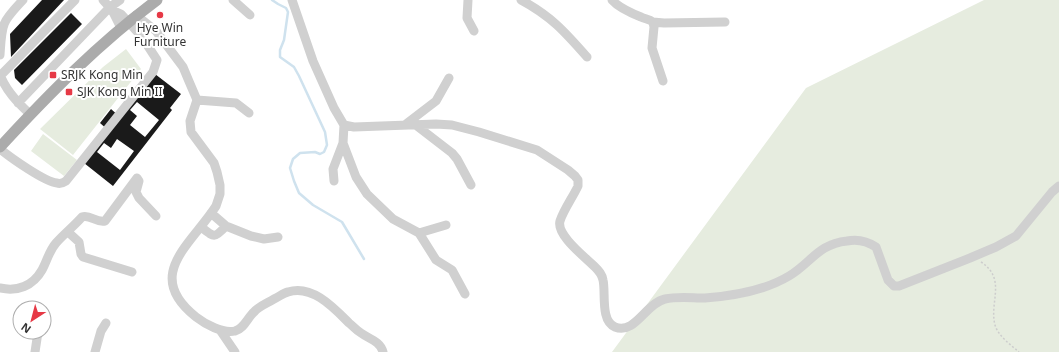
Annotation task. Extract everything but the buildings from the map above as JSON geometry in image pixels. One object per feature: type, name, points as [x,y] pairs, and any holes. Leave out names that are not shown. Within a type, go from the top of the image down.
[{"type":"main road","points":[[0,148],[30,114],[78,67],[129,21],[157,0]]},
{"type":"street","points":[[0,55],[4,23],[9,14],[23,0]]},
{"type":"street","points":[[30,114],[18,103],[4,84],[0,75],[75,0]]},
{"type":"street","points":[[0,148],[35,173],[55,184],[66,181],[153,72],[156,60],[153,52],[129,21],[103,0]]},
{"type":"street","points":[[18,103],[120,0]]},
{"type":"street","points":[[233,0],[250,15]]},
{"type":"street","points":[[292,0],[313,61],[334,108],[344,125],[343,144],[333,165],[334,181]]},
{"type":"street","points":[[468,0],[467,18],[474,31]]},
{"type":"street","points":[[521,0],[550,17],[566,32],[587,57]]},
{"type":"street","points":[[612,0],[626,10],[653,22],[725,22]]},
{"type":"street","points":[[129,21],[156,31],[183,67],[196,100],[190,121],[191,132],[214,164],[220,185],[218,200],[211,213],[186,246],[174,266],[172,287],[175,294],[191,313],[200,320],[220,330],[234,331],[239,329],[257,308],[287,292],[298,290],[305,291],[332,306],[359,332],[377,342],[382,348],[383,352]]},
{"type":"street","points":[[653,22],[652,48],[663,81]]},
{"type":"street","points":[[406,124],[436,101],[442,94],[449,78]]},
{"type":"street","points":[[196,100],[236,104],[249,113]]},
{"type":"street","points":[[344,125],[354,127],[406,124],[417,126],[436,124],[452,125],[537,150],[568,170],[578,180],[578,186],[559,226],[566,238],[600,272],[604,286],[605,312],[613,326],[617,328],[630,326],[638,321],[649,308],[665,299],[706,298],[748,292],[767,287],[789,276],[825,247],[835,242],[861,240],[876,247],[888,280],[894,286],[899,286],[928,276],[996,247],[1016,236],[1052,192],[1059,186]]},
{"type":"street","points":[[417,126],[452,153],[471,184]]},
{"type":"street","points":[[343,144],[356,177],[367,194],[393,219],[419,233],[436,260],[448,266],[452,270],[465,294]]},
{"type":"street","points":[[0,288],[15,289],[29,285],[42,271],[49,253],[56,243],[84,216],[99,221],[105,221],[137,178],[139,181],[136,192],[138,198],[156,216]]},
{"type":"street","points":[[211,213],[226,226],[258,239],[278,237]]},
{"type":"street","points":[[419,233],[446,225]]},
{"type":"street","points":[[201,227],[215,236],[218,235],[226,226]]},
{"type":"street","points":[[68,232],[79,242],[83,257],[132,272]]},
{"type":"street","points":[[95,352],[101,332],[106,323]]},
{"type":"street","points":[[220,330],[235,352]]},
{"type":"street","points":[[35,352],[37,340]]},
{"type":"path","points":[[970,258],[982,262],[989,267],[994,276],[996,283],[995,325],[998,333],[1019,352]]},
{"type":"shaded area","points":[[984,0],[1059,0],[1059,352],[612,352],[806,88]]},
{"type":"shaded area","points":[[126,49],[141,69],[73,155],[40,129],[103,67]]},
{"type":"shaded area","points":[[43,134],[77,160],[64,176],[31,151]]},
{"type":"waterway","points":[[272,0],[286,8],[288,12],[284,40],[280,50],[280,57],[294,67],[299,76],[325,132],[327,145],[324,152],[320,154],[315,152],[300,153],[293,159],[290,168],[294,181],[299,193],[313,205],[342,222],[364,259]]},
{"type":"place","name":"Hye Win Furniture","points":[[160,15]]},
{"type":"place","name":"SRJK Kong Min","points":[[53,75]]},
{"type":"place","name":"SJK Kong Min II","points":[[69,92]]}]
